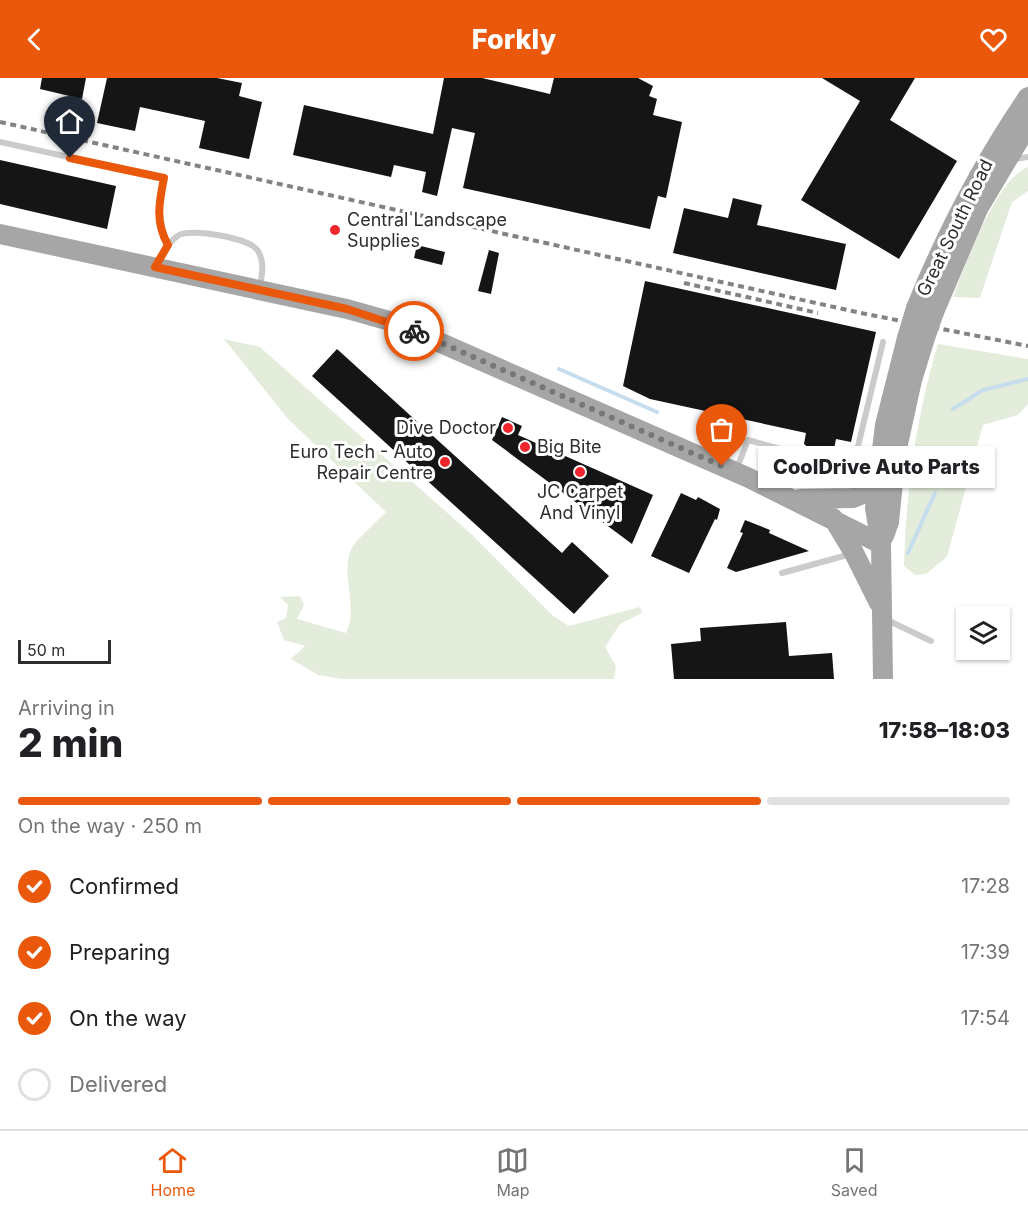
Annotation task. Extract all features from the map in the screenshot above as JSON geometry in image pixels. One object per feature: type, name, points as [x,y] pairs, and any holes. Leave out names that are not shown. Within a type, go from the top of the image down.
[{"type":"main road","name":"Great South Road","points":[[925,310],[1024,125],[1028,98]]},
{"type":"main road","name":"Great South Road","points":[[883,679],[881,544],[875,508],[891,394],[925,310],[937,256],[970,192],[1024,125]]},
{"type":"main road","points":[[0,234],[347,309],[393,322],[736,472],[795,499],[881,544]]},
{"type":"main road","name":"Great South Road","points":[[881,544],[889,522],[915,339]]},
{"type":"main road","points":[[795,499],[847,499],[859,497],[877,488]]},
{"type":"main road","points":[[832,518],[855,553],[881,611]]},
{"type":"lane","points":[[0,142],[164,178],[158,208],[160,230],[168,245]]},
{"type":"lane","points":[[1005,161],[1028,157]]},
{"type":"lane","points":[[155,267],[168,245],[179,235],[190,231],[243,240],[256,248],[263,266],[260,290]]},
{"type":"lane","points":[[736,472],[748,440],[831,463],[854,463],[884,342]]},
{"type":"lane","points":[[782,573],[855,553]]},
{"type":"lane","points":[[881,611],[931,641]]},
{"type":"green space","points":[[1028,167],[1028,191],[1012,202],[980,298],[953,297],[983,224],[1005,187],[1016,174]]},
{"type":"green space","points":[[224,339],[260,347],[470,533],[553,616],[569,626],[640,607],[642,613],[620,624],[605,647],[616,666],[614,679],[342,679],[318,675],[291,659],[305,646],[284,640],[277,622],[286,618],[288,605],[280,597],[300,596],[304,605],[297,619],[346,633],[351,612],[348,559],[351,550],[362,536],[386,512],[288,419]]},
{"type":"green space","points":[[938,344],[1028,359],[1028,404],[1018,415],[983,425],[947,557],[926,574],[915,575],[904,566],[907,510],[918,426]]},
{"type":"building","points":[[42,78],[86,78],[82,99],[40,89]]},
{"type":"building","points":[[107,78],[217,78],[242,83],[239,96],[262,102],[249,159],[199,148],[205,121],[140,107],[135,131],[97,123]]},
{"type":"building","points":[[444,78],[482,78],[550,94],[554,78],[638,78],[653,86],[649,96],[657,99],[653,115],[682,122],[666,198],[658,196],[650,229],[463,188],[475,133],[452,128],[437,196],[422,192],[426,172],[394,165],[391,177],[293,155],[304,105],[433,134]]},
{"type":"building","points":[[822,78],[915,78],[890,120],[957,161],[899,259],[801,200],[860,101]]},
{"type":"building","points":[[0,160],[116,186],[107,229],[0,204]]},
{"type":"building","points":[[733,198],[762,205],[757,225],[846,244],[836,290],[673,253],[684,208],[728,218]]},
{"type":"building","points":[[417,245],[445,252],[442,265],[414,258]]},
{"type":"building","points":[[489,250],[499,253],[491,294],[478,291]]},
{"type":"building","points":[[645,281],[876,332],[851,442],[836,439],[834,449],[829,453],[819,446],[810,449],[804,444],[806,433],[650,399],[623,386]]},
{"type":"building","points":[[337,349],[562,553],[572,542],[609,576],[574,614],[312,376]]},
{"type":"building","points":[[502,417],[522,426],[518,435],[653,495],[632,544],[492,440]]},
{"type":"building","points":[[681,493],[696,500],[698,497],[720,509],[717,520],[715,519],[689,573],[651,556]]},
{"type":"building","points":[[745,520],[770,530],[769,533],[809,551],[736,572],[727,568],[743,533],[740,532]]},
{"type":"building","points":[[786,622],[789,656],[832,653],[834,679],[674,679],[671,644],[701,641],[700,628]]},
{"type":"waterway","points":[[559,369],[657,412]]},
{"type":"waterway","points":[[953,409],[983,390],[1028,379]]},
{"type":"waterway","points":[[770,458],[790,466]]},
{"type":"waterway","points":[[908,553],[935,493]]},
{"type":"railway","points":[[0,122],[861,313],[1028,346]]},
{"type":"railway","points":[[684,283],[818,313]]},
{"type":"way so far","points":[[414,331],[722,466]]},
{"type":"place","name":"Central Landscape Supplies","points":[[335,230]]},
{"type":"place","name":"Dive Doctor","points":[[508,428]]},
{"type":"place","name":"Big Bite","points":[[525,447]]},
{"type":"place","name":"Euro Tech - Auto Repair Centre","points":[[445,462]]},
{"type":"place","name":"CoolDrive Auto Parts","points":[[722,466]]},
{"type":"place","name":"JC Carpet And Vinyl","points":[[580,472]]},
{"type":"route","points":[[70,158],[164,178],[158,208],[160,230],[168,245],[155,267],[347,309],[393,322],[414,331]]}]
